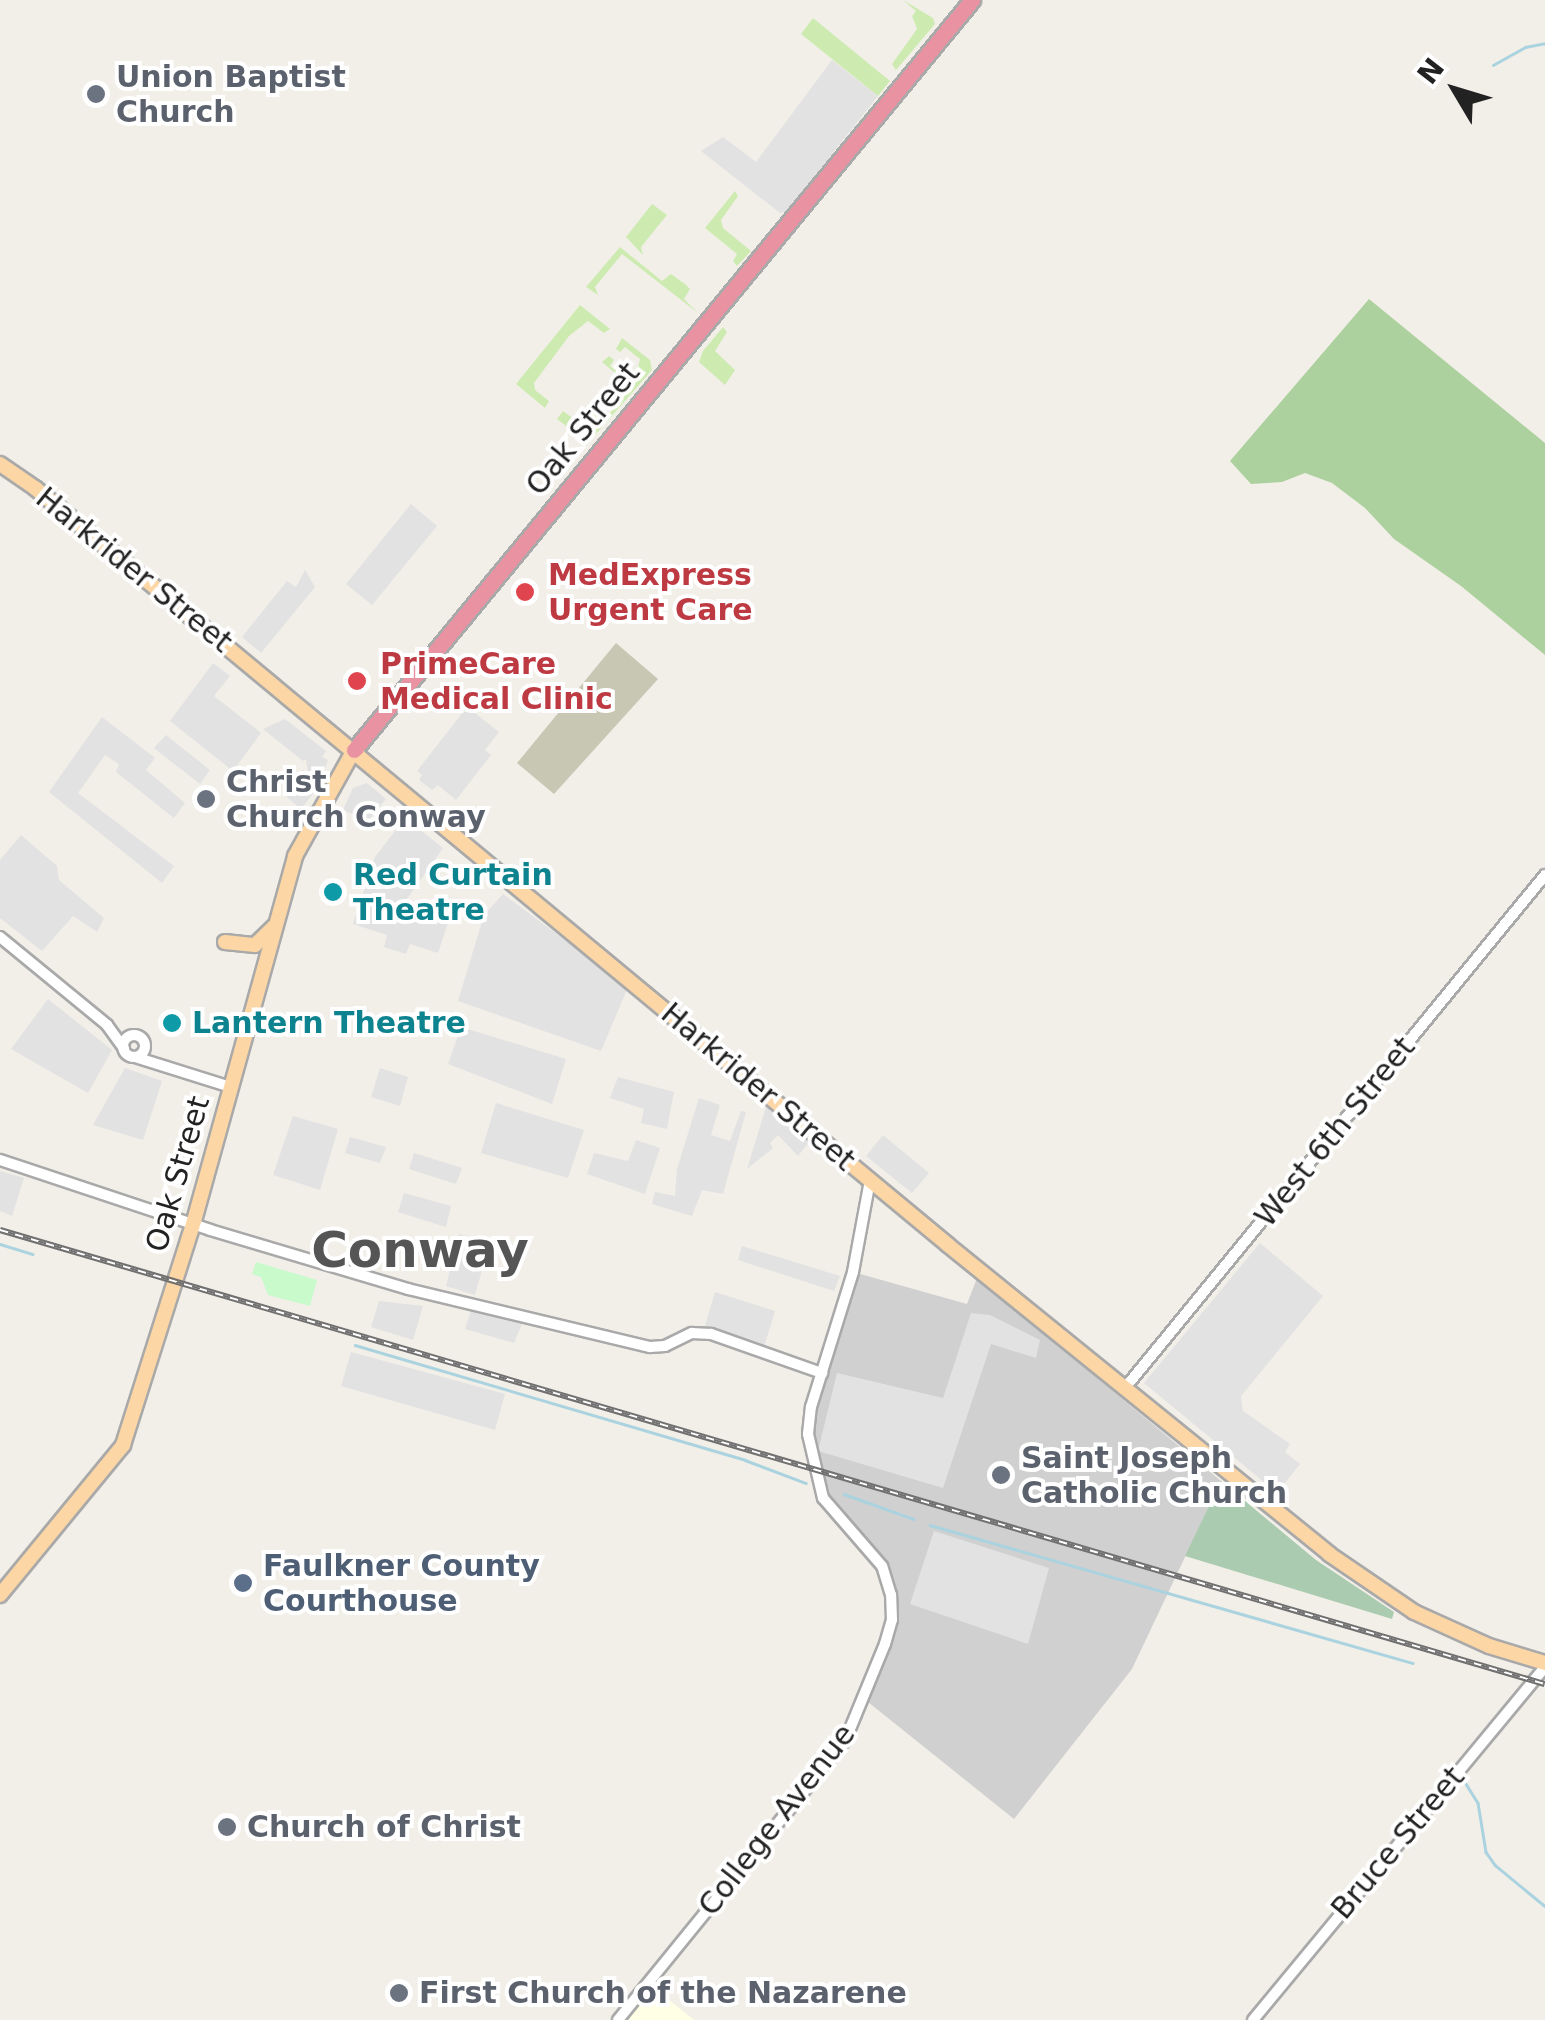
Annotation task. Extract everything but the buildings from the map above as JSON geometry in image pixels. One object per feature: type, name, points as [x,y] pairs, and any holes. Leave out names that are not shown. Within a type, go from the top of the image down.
[{"type":"highway","name":"Oak Street","points":[[354,750],[972,0]]},
{"type":"main road","name":"Harkrider Street","points":[[0,464],[354,750],[898,1204],[1273,1510],[1384,1592],[1453,1631],[1545,1665]]},
{"type":"main road","name":"Oak Street","points":[[0,1595],[124,1445],[194,1222],[299,846],[354,750]]},
{"type":"main road","points":[[224,942],[255,945],[272,931],[280,917]]},
{"type":"street","name":"West 6th Street","points":[[1124,1388],[1545,874]]},
{"type":"street","points":[[0,937],[107,1025],[134,1056],[231,1087]]},
{"type":"street","points":[[107,1025],[140,1037],[150,1063]]},
{"type":"street","points":[[124,1048],[131,1035]]},
{"type":"street","points":[[134,1056],[145,1046]]},
{"type":"street","points":[[0,1160],[362,1276],[650,1347],[705,1333],[822,1372]]},
{"type":"street","name":"College Avenue","points":[[618,2020],[845,1741],[885,1644],[891,1595],[882,1566],[823,1498],[808,1434],[867,1212],[870,1180]]},
{"type":"street","points":[[867,1212],[880,1203],[898,1204]]},
{"type":"street","name":"Bruce Street","points":[[1253,2020],[1545,1665]]},
{"type":"shaded area","points":[[832,60],[878,96],[787,211],[780,213],[701,151],[723,137],[756,162]]},
{"type":"shaded area","points":[[411,504],[437,526],[372,605],[346,584]]},
{"type":"shaded area","points":[[305,570],[315,587],[261,653],[242,637],[287,581],[296,587]]},
{"type":"shaded area","points":[[616,643],[658,679],[554,794],[517,763]]},
{"type":"shaded area","points":[[213,663],[230,676],[214,696],[261,733],[233,771],[170,721]]},
{"type":"shaded area","points":[[471,710],[499,732],[485,750],[491,755],[456,800],[438,785],[432,790],[419,780],[422,775],[417,771],[463,712]]},
{"type":"shaded area","points":[[102,717],[155,758],[146,770],[185,803],[174,818],[116,772],[119,764],[105,755],[78,793],[174,866],[162,883],[49,792]]},
{"type":"shaded area","points":[[285,719],[326,751],[322,757],[328,760],[319,786],[301,809],[283,794],[303,770],[308,773],[306,759],[303,761],[263,729]]},
{"type":"shaded area","points":[[166,735],[210,770],[200,784],[154,748]]},
{"type":"shaded area","points":[[367,783],[386,799],[368,821],[343,810],[353,788]]},
{"type":"shaded area","points":[[405,818],[443,848],[402,906],[449,920],[438,953],[410,944],[406,954],[384,947],[387,935],[353,924],[375,857]]},
{"type":"shaded area","points":[[21,835],[57,866],[59,880],[104,918],[97,932],[73,916],[42,951],[0,918],[0,860]]},
{"type":"shaded area","points":[[503,894],[628,987],[601,1051],[458,1001],[484,915]]},
{"type":"shaded area","points":[[48,999],[112,1050],[88,1093],[11,1049]]},
{"type":"shaded area","points":[[461,1027],[566,1059],[552,1104],[448,1064]]},
{"type":"shaded area","points":[[125,1068],[162,1081],[143,1140],[93,1125]]},
{"type":"shaded area","points":[[380,1068],[408,1077],[400,1106],[371,1097]]},
{"type":"shaded area","points":[[618,1077],[674,1092],[667,1129],[641,1123],[644,1109],[610,1098]]},
{"type":"shaded area","points":[[699,1098],[720,1105],[711,1135],[730,1141],[741,1111],[746,1112],[723,1194],[702,1190],[692,1216],[652,1204],[655,1192],[675,1196],[677,1169]]},
{"type":"shaded area","points":[[496,1103],[584,1130],[568,1178],[481,1153]]},
{"type":"shaded area","points":[[766,1107],[810,1141],[798,1156],[778,1135],[770,1143],[773,1148],[747,1169]]},
{"type":"shaded area","points":[[293,1116],[338,1129],[320,1190],[273,1175]]},
{"type":"shaded area","points":[[883,1135],[929,1173],[912,1193],[866,1156]]},
{"type":"shaded area","points":[[350,1137],[386,1147],[380,1163],[345,1153]]},
{"type":"shaded area","points":[[636,1140],[660,1148],[645,1194],[587,1174],[594,1153],[628,1161]]},
{"type":"shaded area","points":[[414,1153],[462,1168],[456,1184],[409,1169]]},
{"type":"shaded area","points":[[0,1171],[24,1178],[12,1216],[0,1211]]},
{"type":"shaded area","points":[[404,1193],[451,1206],[446,1227],[398,1212]]},
{"type":"shaded area","points":[[459,1234],[490,1242],[475,1295],[446,1286]]},
{"type":"shaded area","points":[[1260,1243],[1323,1296],[1241,1396],[1243,1411],[1290,1444],[1285,1452],[1300,1464],[1277,1493],[1144,1383]]},
{"type":"shaded area","points":[[742,1246],[840,1276],[834,1291],[738,1260]]},
{"type":"shaded area","name":"Saint Joseph Catholic Church","points":[[853,1272],[967,1304],[977,1278],[1221,1481],[1132,1669],[1014,1819],[863,1698],[892,1620],[882,1566],[823,1498],[808,1434]]},
{"type":"shaded area","points":[[715,1292],[775,1311],[764,1347],[704,1329]]},
{"type":"shaded area","points":[[379,1301],[423,1306],[413,1340],[371,1327]]},
{"type":"shaded area","points":[[471,1310],[522,1324],[514,1343],[465,1329]]},
{"type":"shaded area","points":[[971,1313],[990,1315],[1040,1340],[1036,1358],[991,1344],[943,1488],[818,1451],[837,1373],[943,1398]]},
{"type":"shaded area","points":[[351,1352],[505,1394],[495,1430],[341,1386]]},
{"type":"shaded area","points":[[1221,1481],[1316,1560],[1394,1612],[1392,1619],[1185,1556]]},
{"type":"shaded area","points":[[934,1531],[1049,1568],[1028,1644],[910,1604]]},
{"type":"shaded area","points":[[648,1983],[694,2020],[618,2020]]},
{"type":"green space","points":[[903,0],[933,18],[935,24],[896,70],[892,64],[917,29],[912,16],[916,11]]},
{"type":"green space","points":[[813,18],[890,81],[878,96],[801,34]]},
{"type":"green space","points":[[735,191],[738,196],[721,220],[723,228],[751,251],[737,266],[733,261],[737,254],[705,228]]},
{"type":"green space","points":[[652,204],[667,215],[641,247],[643,255],[626,237]]},
{"type":"green space","points":[[620,247],[662,281],[671,274],[685,284],[690,289],[684,299],[698,313],[622,254],[595,287],[598,295],[586,287]]},
{"type":"green space","points":[[1369,299],[1545,443],[1545,655],[1461,586],[1394,539],[1365,508],[1332,483],[1305,473],[1282,482],[1251,484],[1230,461]]},
{"type":"green space","points":[[580,305],[610,329],[604,333],[588,321],[569,336],[534,383],[535,390],[549,401],[545,408],[516,384]]},
{"type":"green space","points":[[723,327],[727,332],[715,351],[735,370],[725,385],[699,362]]},
{"type":"green space","points":[[622,338],[650,360],[652,370],[588,443],[557,419],[563,411],[577,421],[589,406],[606,418],[632,387],[602,362],[609,356],[614,360],[610,366],[625,378],[638,368],[640,359],[625,347],[620,352],[616,349]]},
{"type":"green space","points":[[256,1262],[317,1280],[310,1306],[268,1295],[261,1277],[252,1274]]},
{"type":"waterway","points":[[1493,65],[1525,47],[1545,43]]},
{"type":"waterway","points":[[0,1244],[33,1254]]},
{"type":"waterway","points":[[355,1345],[745,1460],[806,1483]]},
{"type":"waterway","points":[[844,1494],[914,1519]]},
{"type":"waterway","points":[[930,1525],[1413,1663]]},
{"type":"waterway","points":[[1463,1779],[1478,1803],[1486,1852],[1495,1865],[1545,1906]]},
{"type":"railway","points":[[0,1230],[1545,1684]]},
{"type":"place","name":"Union Baptist Church","points":[[96,94]]},
{"type":"place","name":"MedExpress Urgent Care","points":[[525,592]]},
{"type":"place","name":"PrimeCare Medical Clinic","points":[[357,681]]},
{"type":"place","name":"Christ Church Conway","points":[[206,799]]},
{"type":"place","name":"Red Curtain Theatre","points":[[333,892]]},
{"type":"place","name":"Lantern Theatre","points":[[172,1023]]},
{"type":"place","name":"Saint Joseph Catholic Church","points":[[1001,1475]]},
{"type":"place","name":"Faulkner County Courthouse","points":[[243,1583]]},
{"type":"place","name":"Church of Christ","points":[[227,1827]]},
{"type":"place","name":"First Church of the Nazarene","points":[[399,1993]]},
{"type":"district","name":"Conway","points":[[420,1251]]}]
